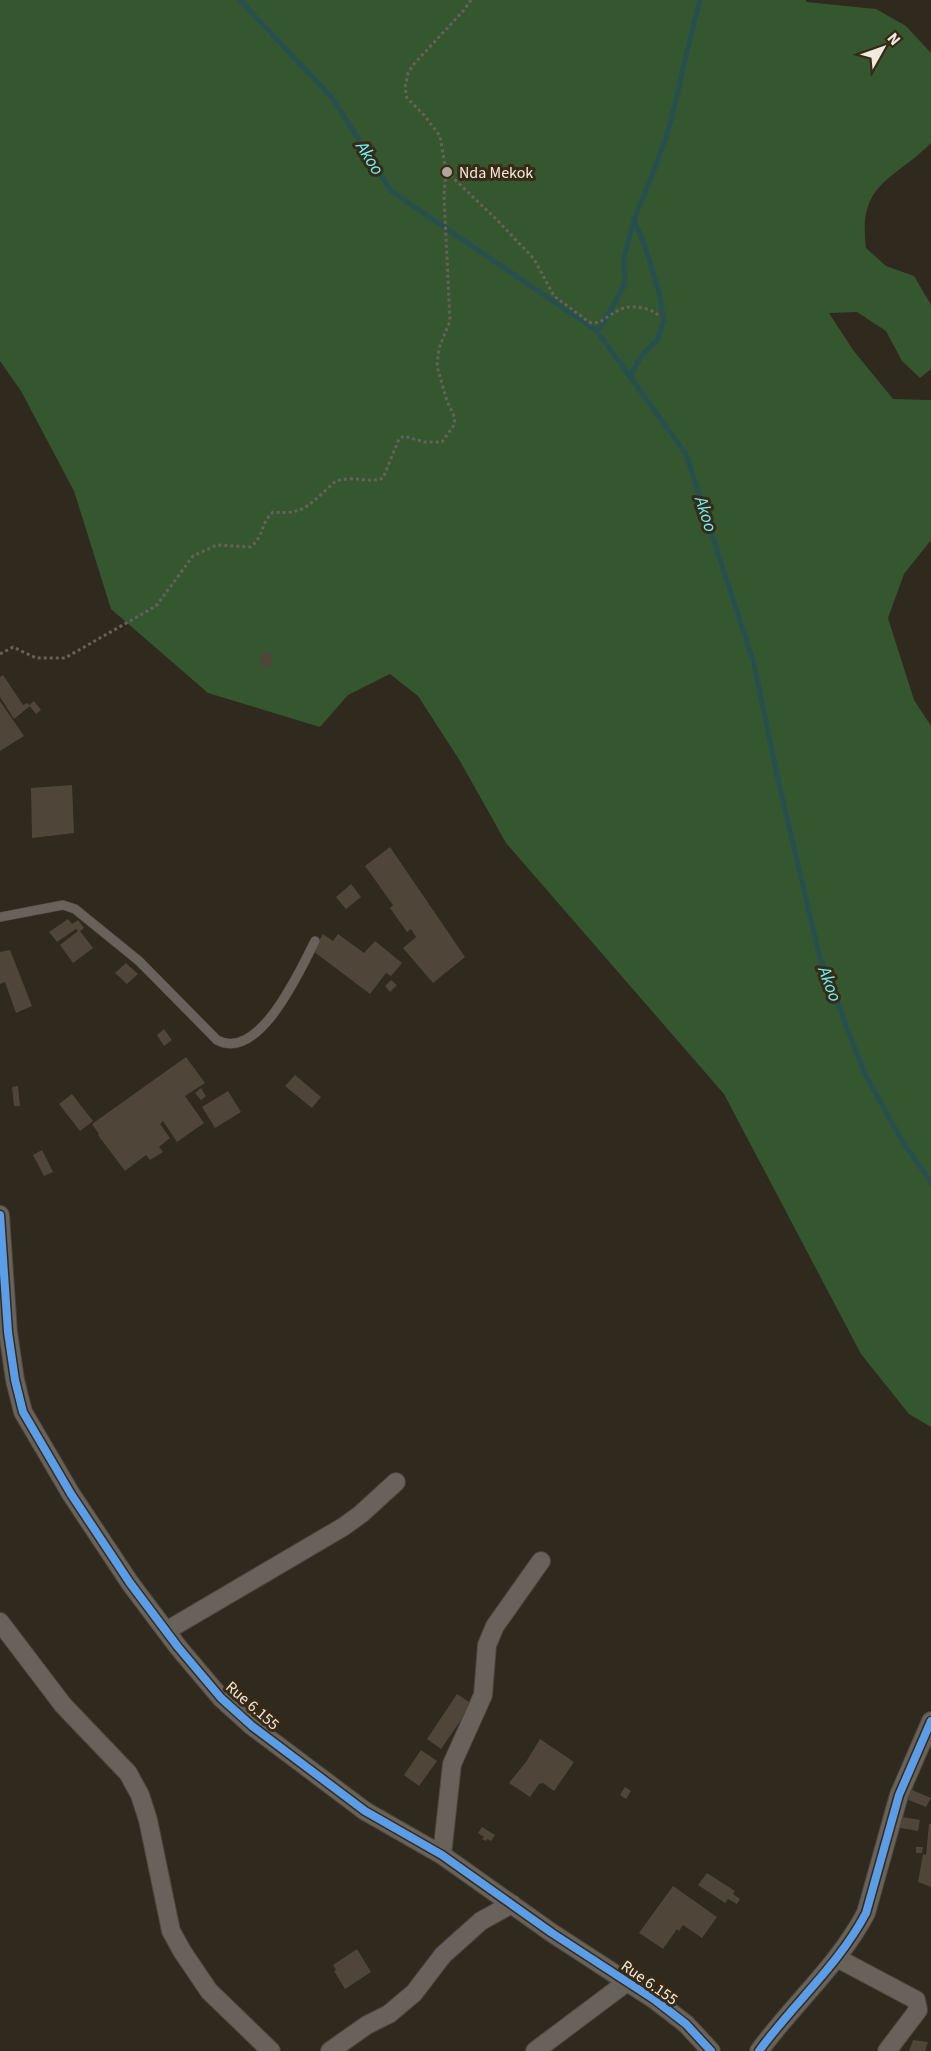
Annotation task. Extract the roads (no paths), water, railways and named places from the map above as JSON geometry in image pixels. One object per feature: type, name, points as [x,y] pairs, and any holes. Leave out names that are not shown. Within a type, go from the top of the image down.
[{"type":"street","name":"Rue 6.155","points":[[0,1215],[8,1332],[15,1380],[23,1413],[77,1504],[130,1583],[221,1698],[252,1726],[365,1811],[442,1855],[655,2000],[686,2024],[711,2051]]},
{"type":"street","points":[[166,1631],[344,1527],[396,1482]]},
{"type":"street","points":[[442,1855],[452,1764],[483,1695],[487,1646],[495,1626],[541,1561]]},
{"type":"street","points":[[0,1622],[63,1705],[128,1773],[140,1795],[148,1820],[171,1931],[209,1991],[271,2051]]},
{"type":"street","points":[[759,2051],[837,1958],[866,1913],[898,1795],[931,1721]]},
{"type":"street","points":[[330,2051],[367,2025],[389,2014],[414,1993],[443,1955],[481,1921],[512,1904]]},
{"type":"street","points":[[837,1958],[916,2000],[918,2010],[887,2051]]},
{"type":"street","points":[[535,2051],[627,1982]]},
{"type":"lane","points":[[0,917],[63,905],[75,909],[139,961],[217,1040],[225,1045],[246,1040],[255,1034],[286,994],[315,941]]},
{"type":"waterway","name":"Akoo","points":[[240,0],[333,99],[391,191],[597,331],[686,454],[754,664],[779,784],[820,958],[865,1074],[902,1141],[931,1182]]},
{"type":"waterway","points":[[630,376],[642,355],[657,340],[664,321],[659,293],[634,219],[654,171],[671,120],[700,0]]},
{"type":"waterway","points":[[597,331],[625,284],[624,257],[634,221]]},
{"type":"place","name":"Nda Mekok","points":[[447,172]]}]
